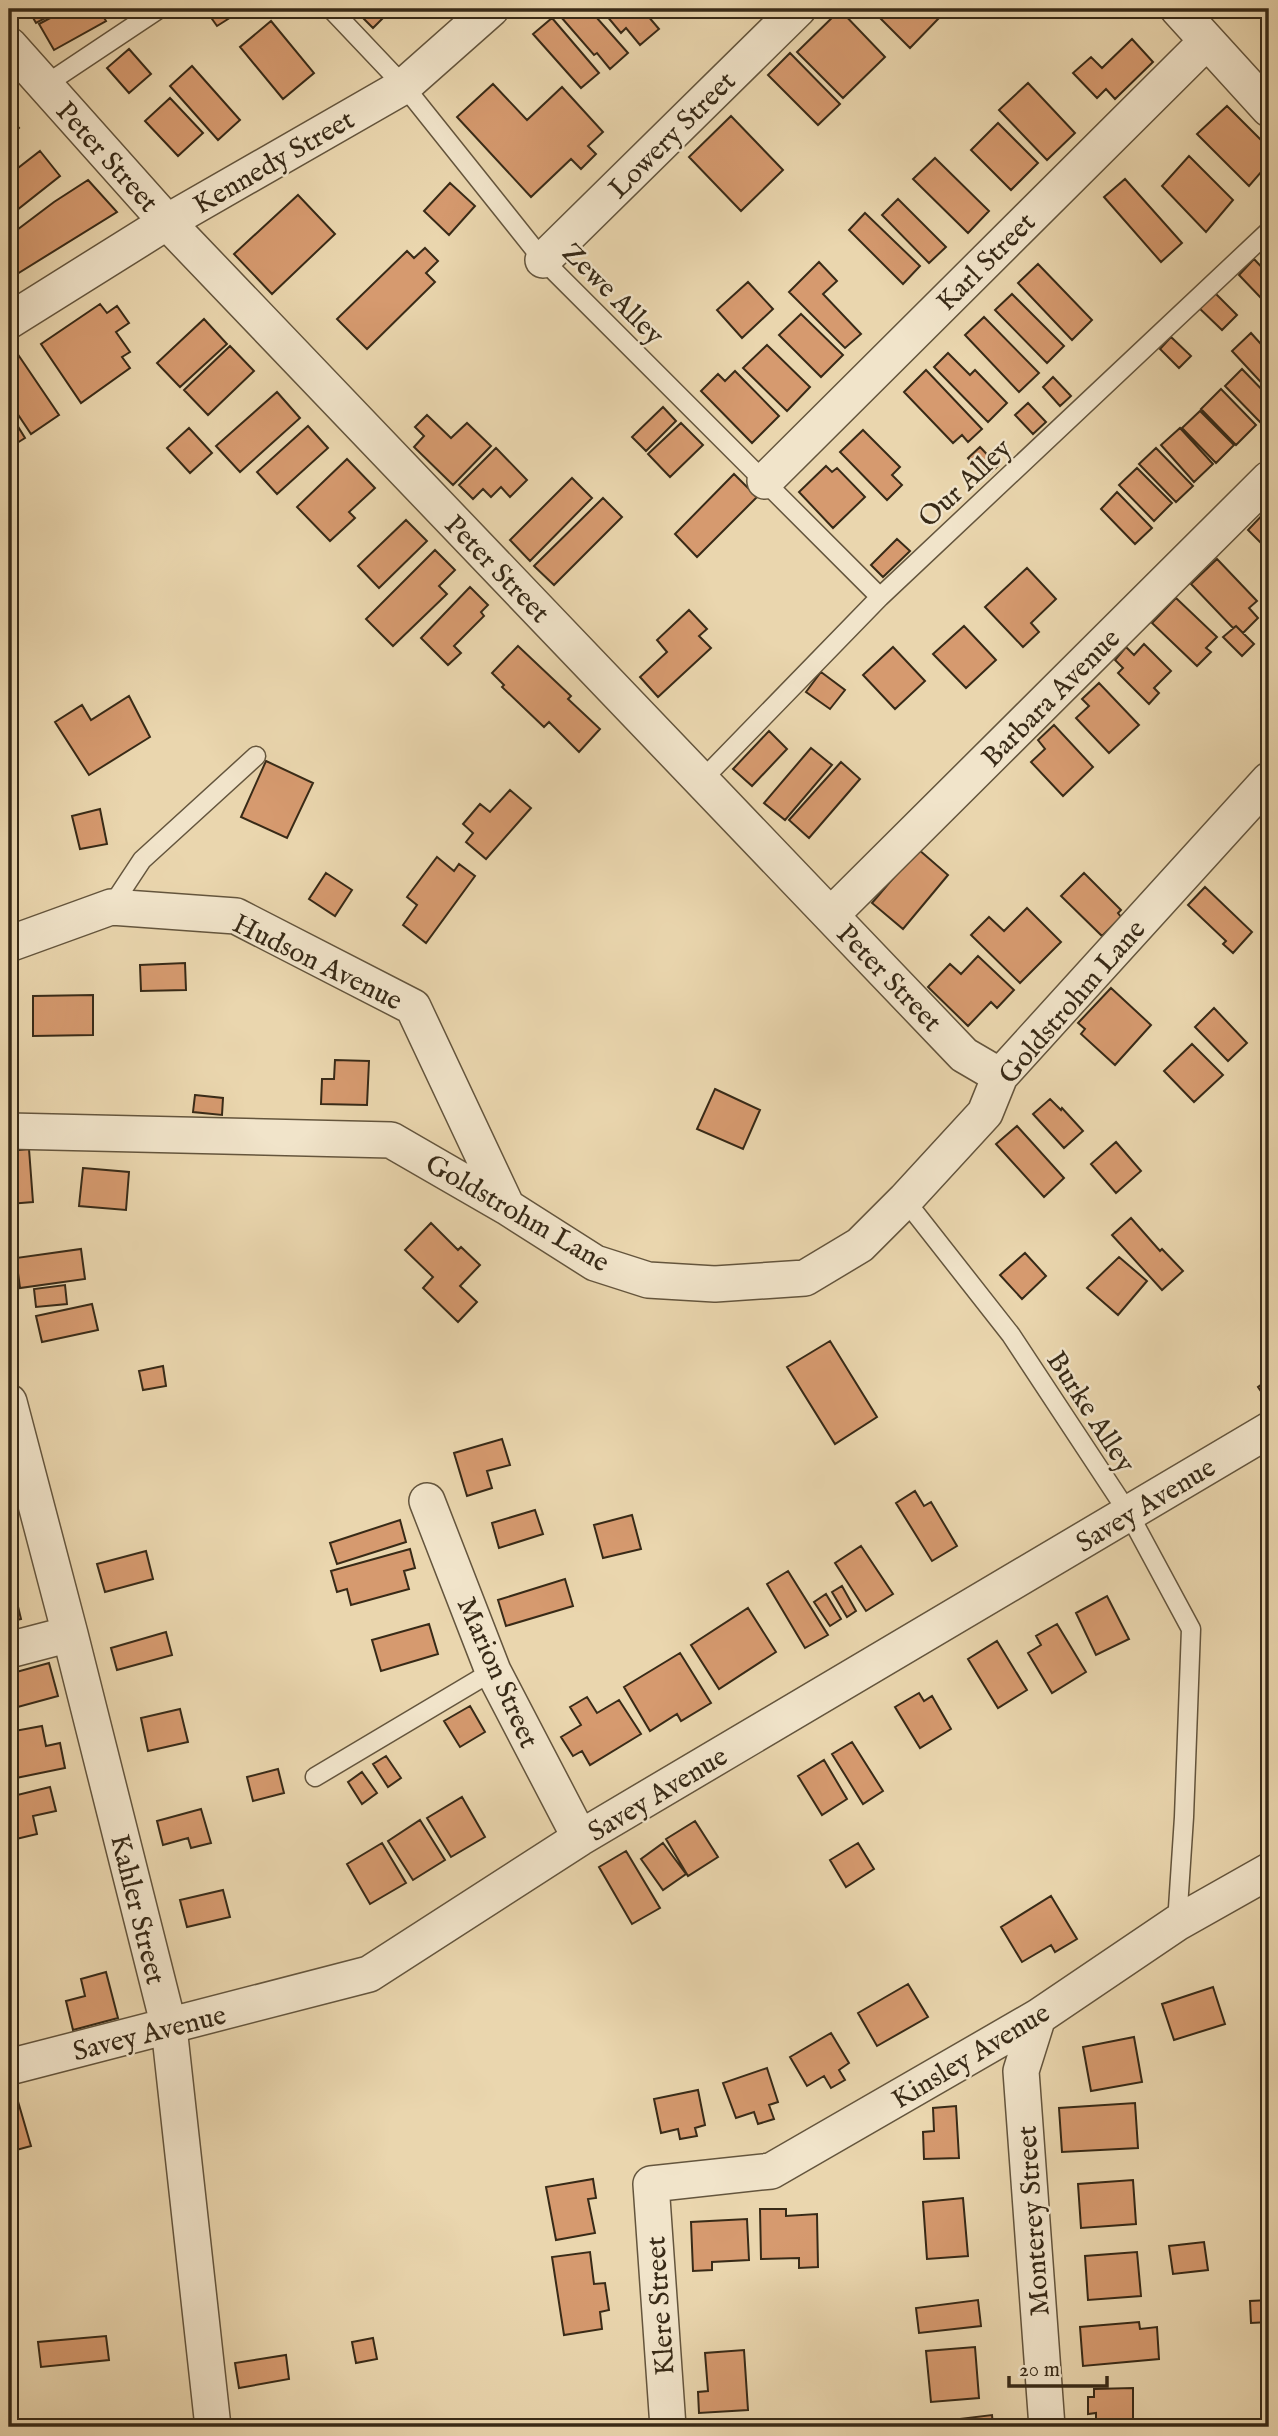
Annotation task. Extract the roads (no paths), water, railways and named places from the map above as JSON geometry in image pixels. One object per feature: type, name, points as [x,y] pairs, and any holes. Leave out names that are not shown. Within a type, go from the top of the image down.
[{"type":"street","name":"Kennedy Street","points":[[12,313],[404,86],[491,9]]},
{"type":"street","name":"Lowery Street","points":[[543,260],[798,9]]},
{"type":"street","points":[[1178,9],[1269,109]]},
{"type":"street","name":"Karl Street","points":[[765,481],[1206,41]]},
{"type":"street","name":"Peter Street","points":[[9,45],[167,222],[964,1055],[1000,1076]]},
{"type":"street","name":"Barbara Avenue","points":[[831,915],[1269,479]]},
{"type":"street","name":"Goldstrohm Lane","points":[[9,1131],[391,1140],[507,1207],[595,1263],[648,1280],[715,1284],[805,1278],[860,1245],[905,1200],[985,1113],[1000,1076],[1269,780]]},
{"type":"street","name":"Hudson Avenue","points":[[9,944],[111,906],[236,916],[413,1007],[507,1207]]},
{"type":"street","name":"Kahler Street","points":[[9,1402],[169,2027],[213,2427]]},
{"type":"street","name":"Savey Avenue","points":[[9,2067],[369,1974],[580,1838],[1269,1430]]},
{"type":"street","name":"Marion Street","points":[[427,1501],[493,1671],[580,1838]]},
{"type":"street","points":[[9,1650],[70,1634]]},
{"type":"street","name":"Kinsley Avenue","points":[[651,2184],[771,2171],[1038,2017],[1177,1923],[1269,1871]]},
{"type":"street","name":"Monterey Street","points":[[1038,2017],[1021,2071],[1047,2427]]},
{"type":"street","name":"Klere Street","points":[[651,2184],[668,2427]]},
{"type":"lane","points":[[45,85],[159,9]]},
{"type":"lane","name":"Zewe Alley","points":[[331,9],[404,86],[543,260],[880,597]]},
{"type":"lane","name":"Our Alley","points":[[702,780],[880,597],[1269,231]]},
{"type":"lane","points":[[111,906],[142,860],[256,756]]},
{"type":"lane","name":"Burke Alley","points":[[905,1200],[1011,1335],[1129,1514],[1191,1629],[1177,1923]]},
{"type":"lane","points":[[314,1777],[493,1671]]}]
